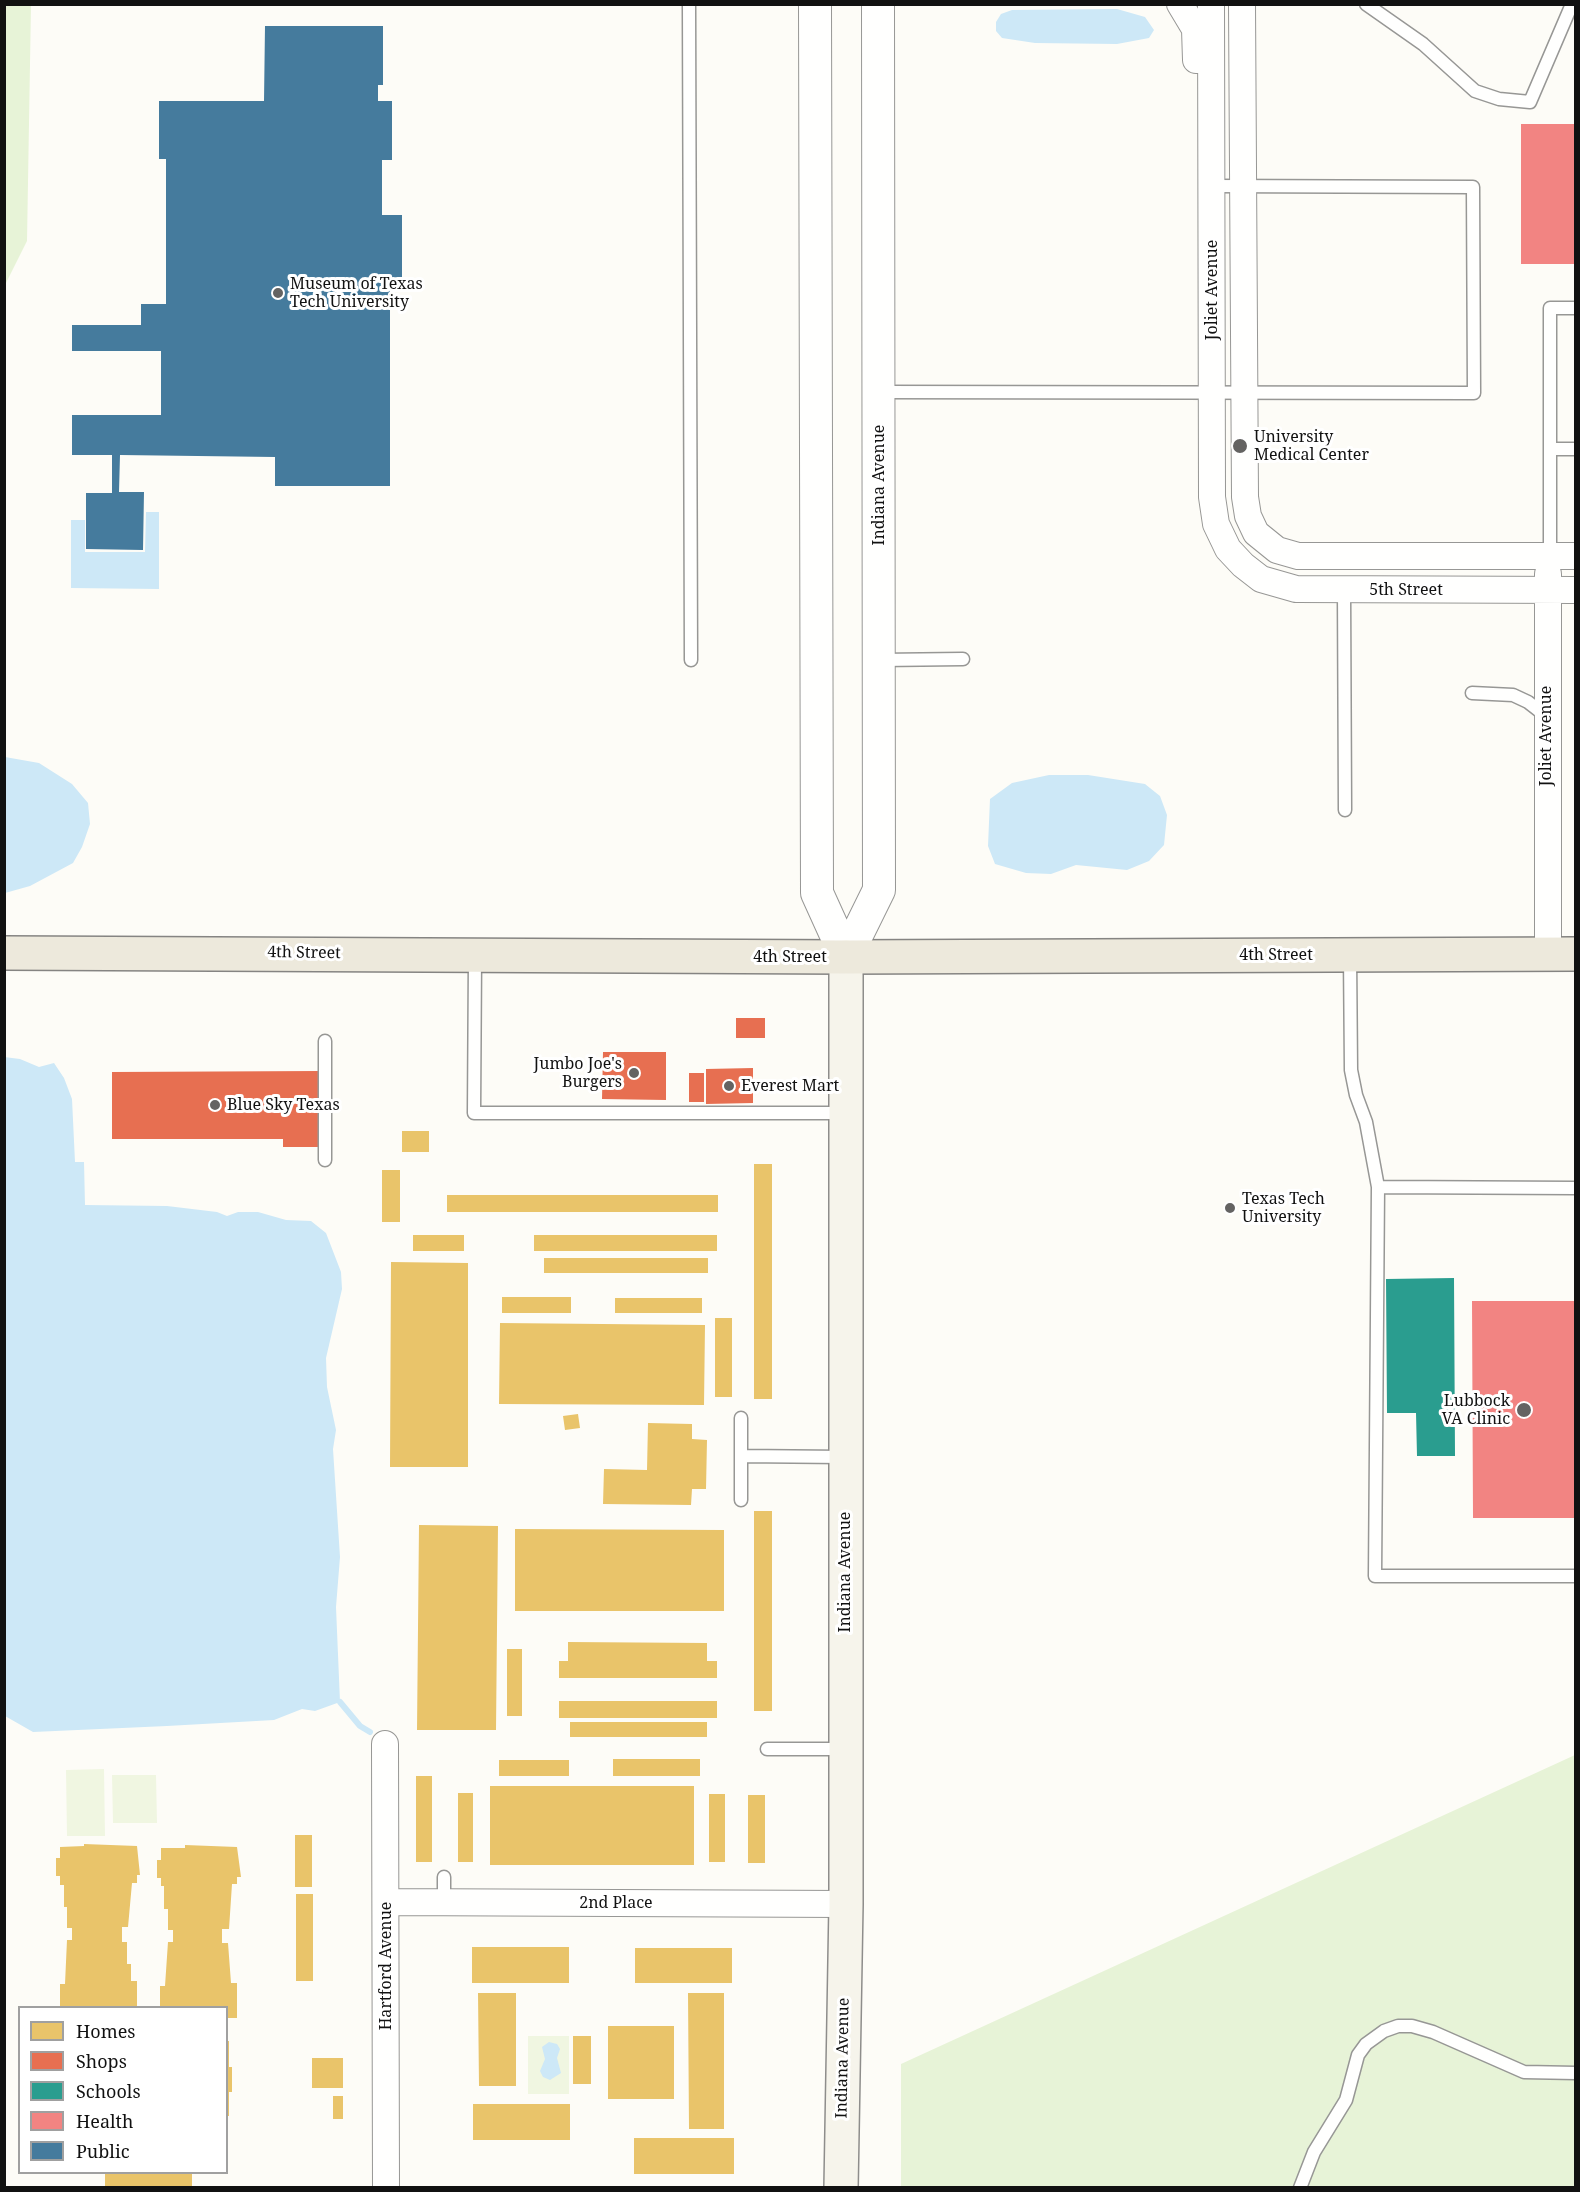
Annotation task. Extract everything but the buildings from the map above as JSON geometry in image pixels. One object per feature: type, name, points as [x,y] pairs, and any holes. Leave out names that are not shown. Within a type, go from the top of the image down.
[{"type":"main road","name":"4th Street","points":[[4,953],[240,952],[475,956],[846,957],[1562,954]]},
{"type":"main road","name":"Indiana Avenue","points":[[841,2187],[846,1904],[846,957]]},
{"type":"street","name":"Indiana Avenue","points":[[814,4],[817,893],[846,957]]},
{"type":"street","name":"Indiana Avenue","points":[[846,957],[879,890],[878,4]]},
{"type":"street","points":[[1180,4],[1195,29],[1196,64],[1211,94]]},
{"type":"street","name":"Joliet Avenue","points":[[1211,4],[1214,516],[1219,535],[1243,566]]},
{"type":"street","name":"Joliet Avenue","points":[[1242,4],[1245,497],[1248,516],[1260,539]]},
{"type":"street","name":"5th Street","points":[[1260,539],[1286,554],[1310,557],[1575,556]]},
{"type":"street","points":[[1550,556],[1575,585]]},
{"type":"street","name":"Joliet Avenue","points":[[1550,556],[1546,589],[1546,716],[1562,954]]},
{"type":"street","name":"5th Street","points":[[1243,566],[1261,579],[1284,587],[1344,590],[1575,590]]},
{"type":"street","name":"Hartford Avenue","points":[[385,1744],[386,2187]]},
{"type":"street","name":"2nd Place","points":[[386,1902],[444,1889],[846,1904]]},
{"type":"lane","points":[[689,4],[691,660]]},
{"type":"lane","points":[[1366,4],[1423,44],[1467,86],[1481,94],[1498,99],[1530,102],[1554,52],[1572,4]]},
{"type":"lane","points":[[879,392],[1474,393],[1473,187],[1212,186]]},
{"type":"lane","points":[[1550,556],[1550,308],[1575,308]]},
{"type":"lane","points":[[1550,449],[1575,448]]},
{"type":"lane","points":[[1344,590],[1345,810]]},
{"type":"lane","points":[[879,660],[963,660]]},
{"type":"lane","points":[[1472,693],[1513,695],[1528,702],[1546,716]]},
{"type":"lane","points":[[1350,955],[1352,1070],[1356,1095],[1366,1122],[1378,1187],[1375,1576],[1575,1576]]},
{"type":"lane","points":[[475,956],[474,1113],[845,1113]]},
{"type":"lane","points":[[325,1041],[325,1160]]},
{"type":"lane","points":[[1378,1187],[1575,1188]]},
{"type":"lane","points":[[741,1418],[741,1500]]},
{"type":"lane","points":[[741,1456],[845,1457]]},
{"type":"lane","points":[[767,1749],[846,1749]]},
{"type":"lane","points":[[1300,2187],[1314,2152],[1346,2100],[1358,2055],[1366,2044],[1384,2031],[1398,2026],[1412,2026],[1433,2032],[1524,2072],[1575,2073]]},
{"type":"green space","points":[[5,4],[31,5],[27,241],[5,285]]},
{"type":"green space","points":[[1575,1755],[1575,2187],[901,2188],[901,2064]]},
{"type":"green space","points":[[104,1769],[105,1836],[67,1836],[66,1770]]},
{"type":"green space","points":[[112,1775],[156,1775],[157,1823],[113,1823]]},
{"type":"green space","points":[[528,2036],[569,2036],[569,2094],[528,2094]]},
{"type":"water","points":[[1117,9],[1145,17],[1154,30],[1149,38],[1117,44],[1035,43],[1002,38],[996,31],[996,22],[1001,14],[1012,10]]},
{"type":"water","points":[[146,512],[159,512],[159,589],[71,588],[71,520],[85,520],[85,552],[145,552]]},
{"type":"water","points":[[5,757],[39,763],[72,784],[88,803],[90,824],[82,847],[73,863],[30,886],[5,893]]},
{"type":"water","points":[[1049,775],[1088,775],[1145,784],[1160,796],[1167,815],[1164,845],[1149,861],[1127,870],[1076,865],[1051,874],[1026,873],[995,864],[988,846],[990,799],[1012,783]]},
{"type":"water","points":[[4,1057],[20,1059],[39,1067],[54,1063],[64,1078],[72,1099],[75,1162],[84,1162],[85,1205],[167,1206],[217,1212],[227,1216],[238,1212],[258,1212],[286,1220],[311,1221],[326,1233],[341,1272],[342,1289],[326,1358],[327,1387],[336,1430],[333,1449],[340,1557],[336,1607],[340,1702],[315,1711],[302,1709],[274,1720],[33,1732],[5,1716]]},
{"type":"water","points":[[549,2042],[557,2044],[560,2049],[557,2058],[561,2073],[550,2080],[543,2077],[540,2071],[545,2059],[542,2047]]},
{"type":"waterway","points":[[340,1702],[360,1726],[370,1732]]},
{"type":"place","name":"Museum of Texas Tech University","points":[[278,293]]},
{"type":"place","name":"University Medical Center","points":[[1240,446]]},
{"type":"place","name":"Jumbo Joe's Burgers","points":[[634,1073]]},
{"type":"place","name":"Everest Mart","points":[[729,1086]]},
{"type":"place","name":"Blue Sky Texas","points":[[215,1105]]},
{"type":"place","name":"Texas Tech University","points":[[1230,1208]]},
{"type":"place","name":"Lubbock VA Clinic","points":[[1524,1410]]}]
